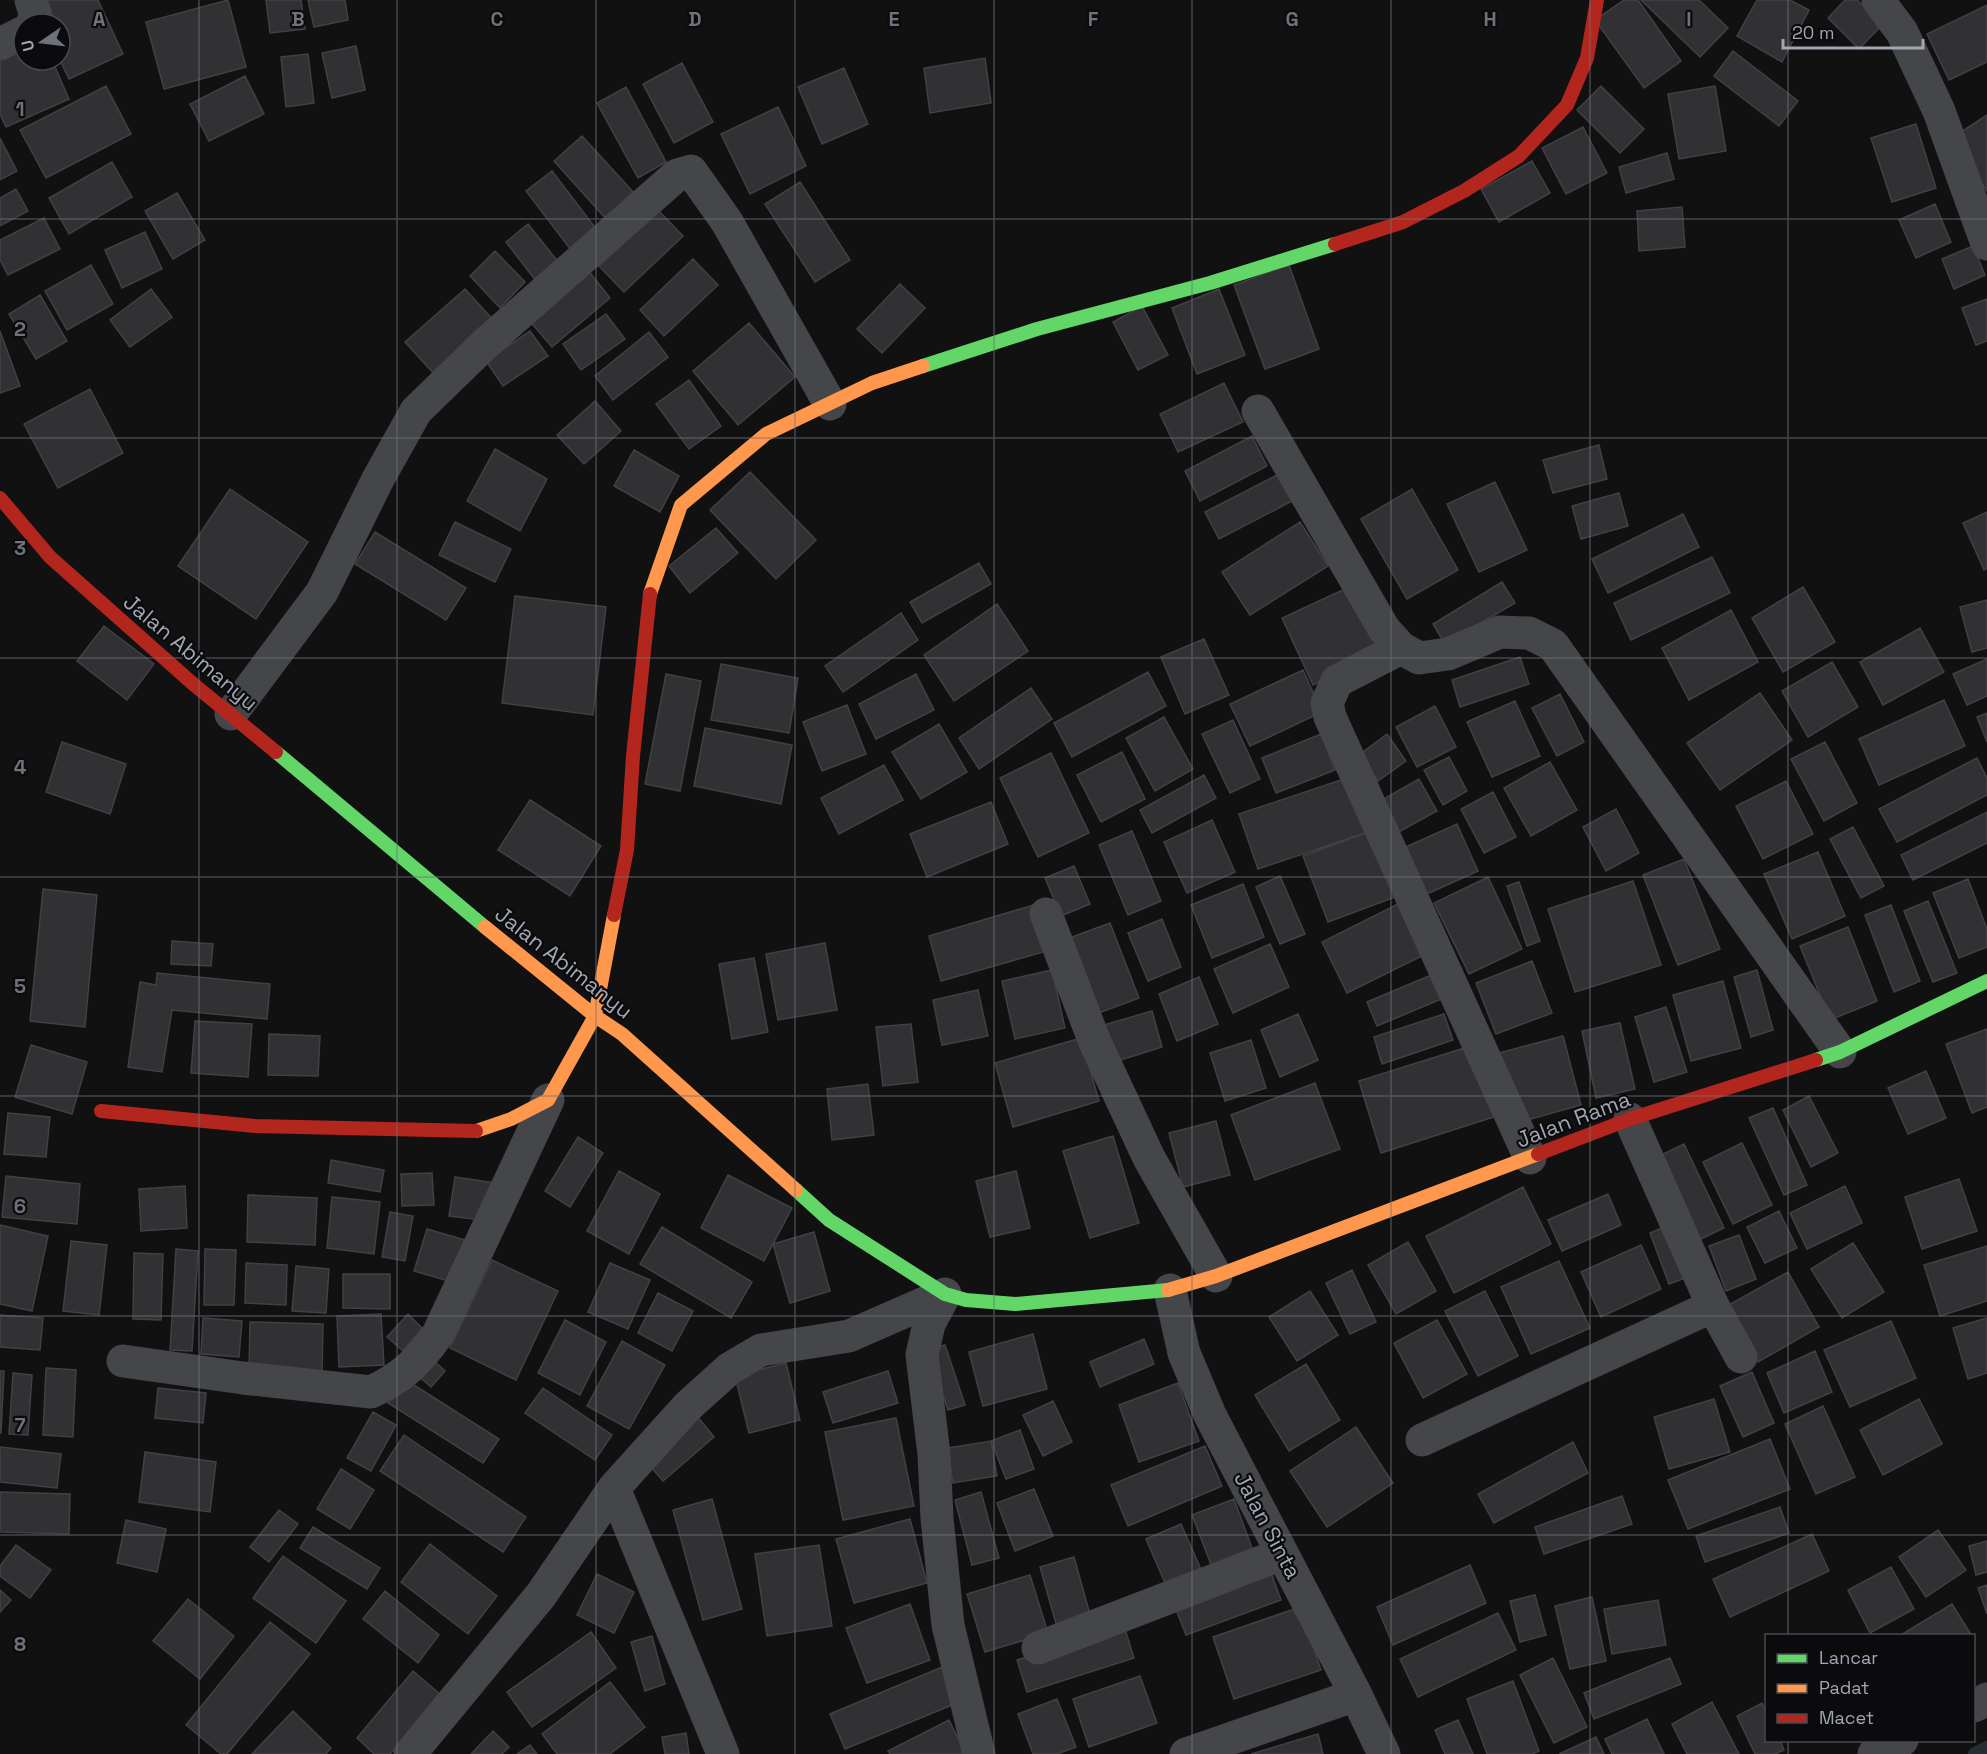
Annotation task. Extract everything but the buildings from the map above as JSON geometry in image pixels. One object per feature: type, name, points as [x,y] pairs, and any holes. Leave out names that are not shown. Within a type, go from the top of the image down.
[{"type":"street","points":[[123,1361],[243,1378],[371,1392],[391,1383],[420,1359],[438,1334],[548,1100],[595,1016],[627,850],[633,756],[650,594],[681,505],[766,434],[872,383],[1037,329],[1210,283],[1403,222],[1464,191],[1519,156],[1567,105],[1587,58],[1597,0]]},
{"type":"street","points":[[1878,0],[1902,32],[1939,111],[1987,244]]},
{"type":"street","points":[[231,714],[322,592],[377,481],[416,411],[484,345],[677,175],[691,171],[727,222],[830,404]]},
{"type":"street","points":[[1258,411],[1384,629],[1401,648],[1419,658],[1448,654],[1500,632],[1529,633],[1553,645],[1840,1052]]},
{"type":"street","name":"Jalan Abimanyu","points":[[0,498],[50,557],[120,621],[595,1016],[622,1034],[829,1220],[945,1294],[966,1300],[1015,1304],[1170,1290]]},
{"type":"street","points":[[1401,648],[1337,681],[1327,703],[1330,717],[1530,1158]]},
{"type":"street","points":[[1046,914],[1094,1040],[1149,1158],[1216,1276]]},
{"type":"street","name":"Jalan Rama","points":[[1170,1290],[1216,1276],[1630,1119],[1840,1052],[1987,981]]},
{"type":"street","points":[[101,1111],[255,1126],[475,1131],[511,1119],[548,1100]]},
{"type":"street","points":[[1630,1119],[1713,1306],[1741,1357]]},
{"type":"street","name":"Jalan Sinta","points":[[1170,1290],[1184,1353],[1210,1414],[1356,1695],[1384,1754]]},
{"type":"street","points":[[410,1754],[541,1595],[614,1488],[687,1407],[729,1369],[761,1350],[849,1336],[945,1294]]},
{"type":"street","points":[[945,1294],[929,1324],[922,1354],[934,1454],[937,1518],[948,1625],[979,1754]]},
{"type":"street","points":[[1422,1440],[1713,1306]]},
{"type":"street","points":[[614,1488],[723,1754]]},
{"type":"street","points":[[1038,1648],[1282,1554]]},
{"type":"street","points":[[1186,1754],[1356,1695]]},
{"type":"street","points":[[1874,1754],[1898,1742]]},
{"type":"waterway","points":[[1975,1754],[1987,1748]]},
{"type":"traffic: fast","points":[[923,366],[1037,329],[1210,283],[1335,244]]},
{"type":"traffic: fast","points":[[276,752],[485,927]]},
{"type":"traffic: fast","points":[[1816,1060],[1840,1052],[1987,981]]},
{"type":"traffic: fast","points":[[796,1190],[829,1220],[945,1294],[966,1300],[1015,1304],[1168,1290]]},
{"type":"traffic: slow","points":[[650,594],[681,505],[766,434],[872,383],[923,366]]},
{"type":"traffic: slow","points":[[476,1131],[511,1119],[548,1100],[595,1016],[614,915]]},
{"type":"traffic: slow","points":[[485,927],[595,1016],[622,1034],[796,1190]]},
{"type":"traffic: slow","points":[[1168,1290],[1216,1276],[1538,1154]]},
{"type":"traffic: jam","points":[[1335,244],[1403,222],[1464,191],[1519,156],[1567,105],[1587,58],[1597,0]]},
{"type":"traffic: jam","points":[[0,498],[50,557],[192,683],[276,752]]},
{"type":"traffic: jam","points":[[614,915],[627,850],[633,756],[650,594]]},
{"type":"traffic: jam","points":[[1538,1154],[1630,1119],[1816,1060]]},
{"type":"traffic: jam","points":[[101,1111],[255,1126],[476,1131]]}]
